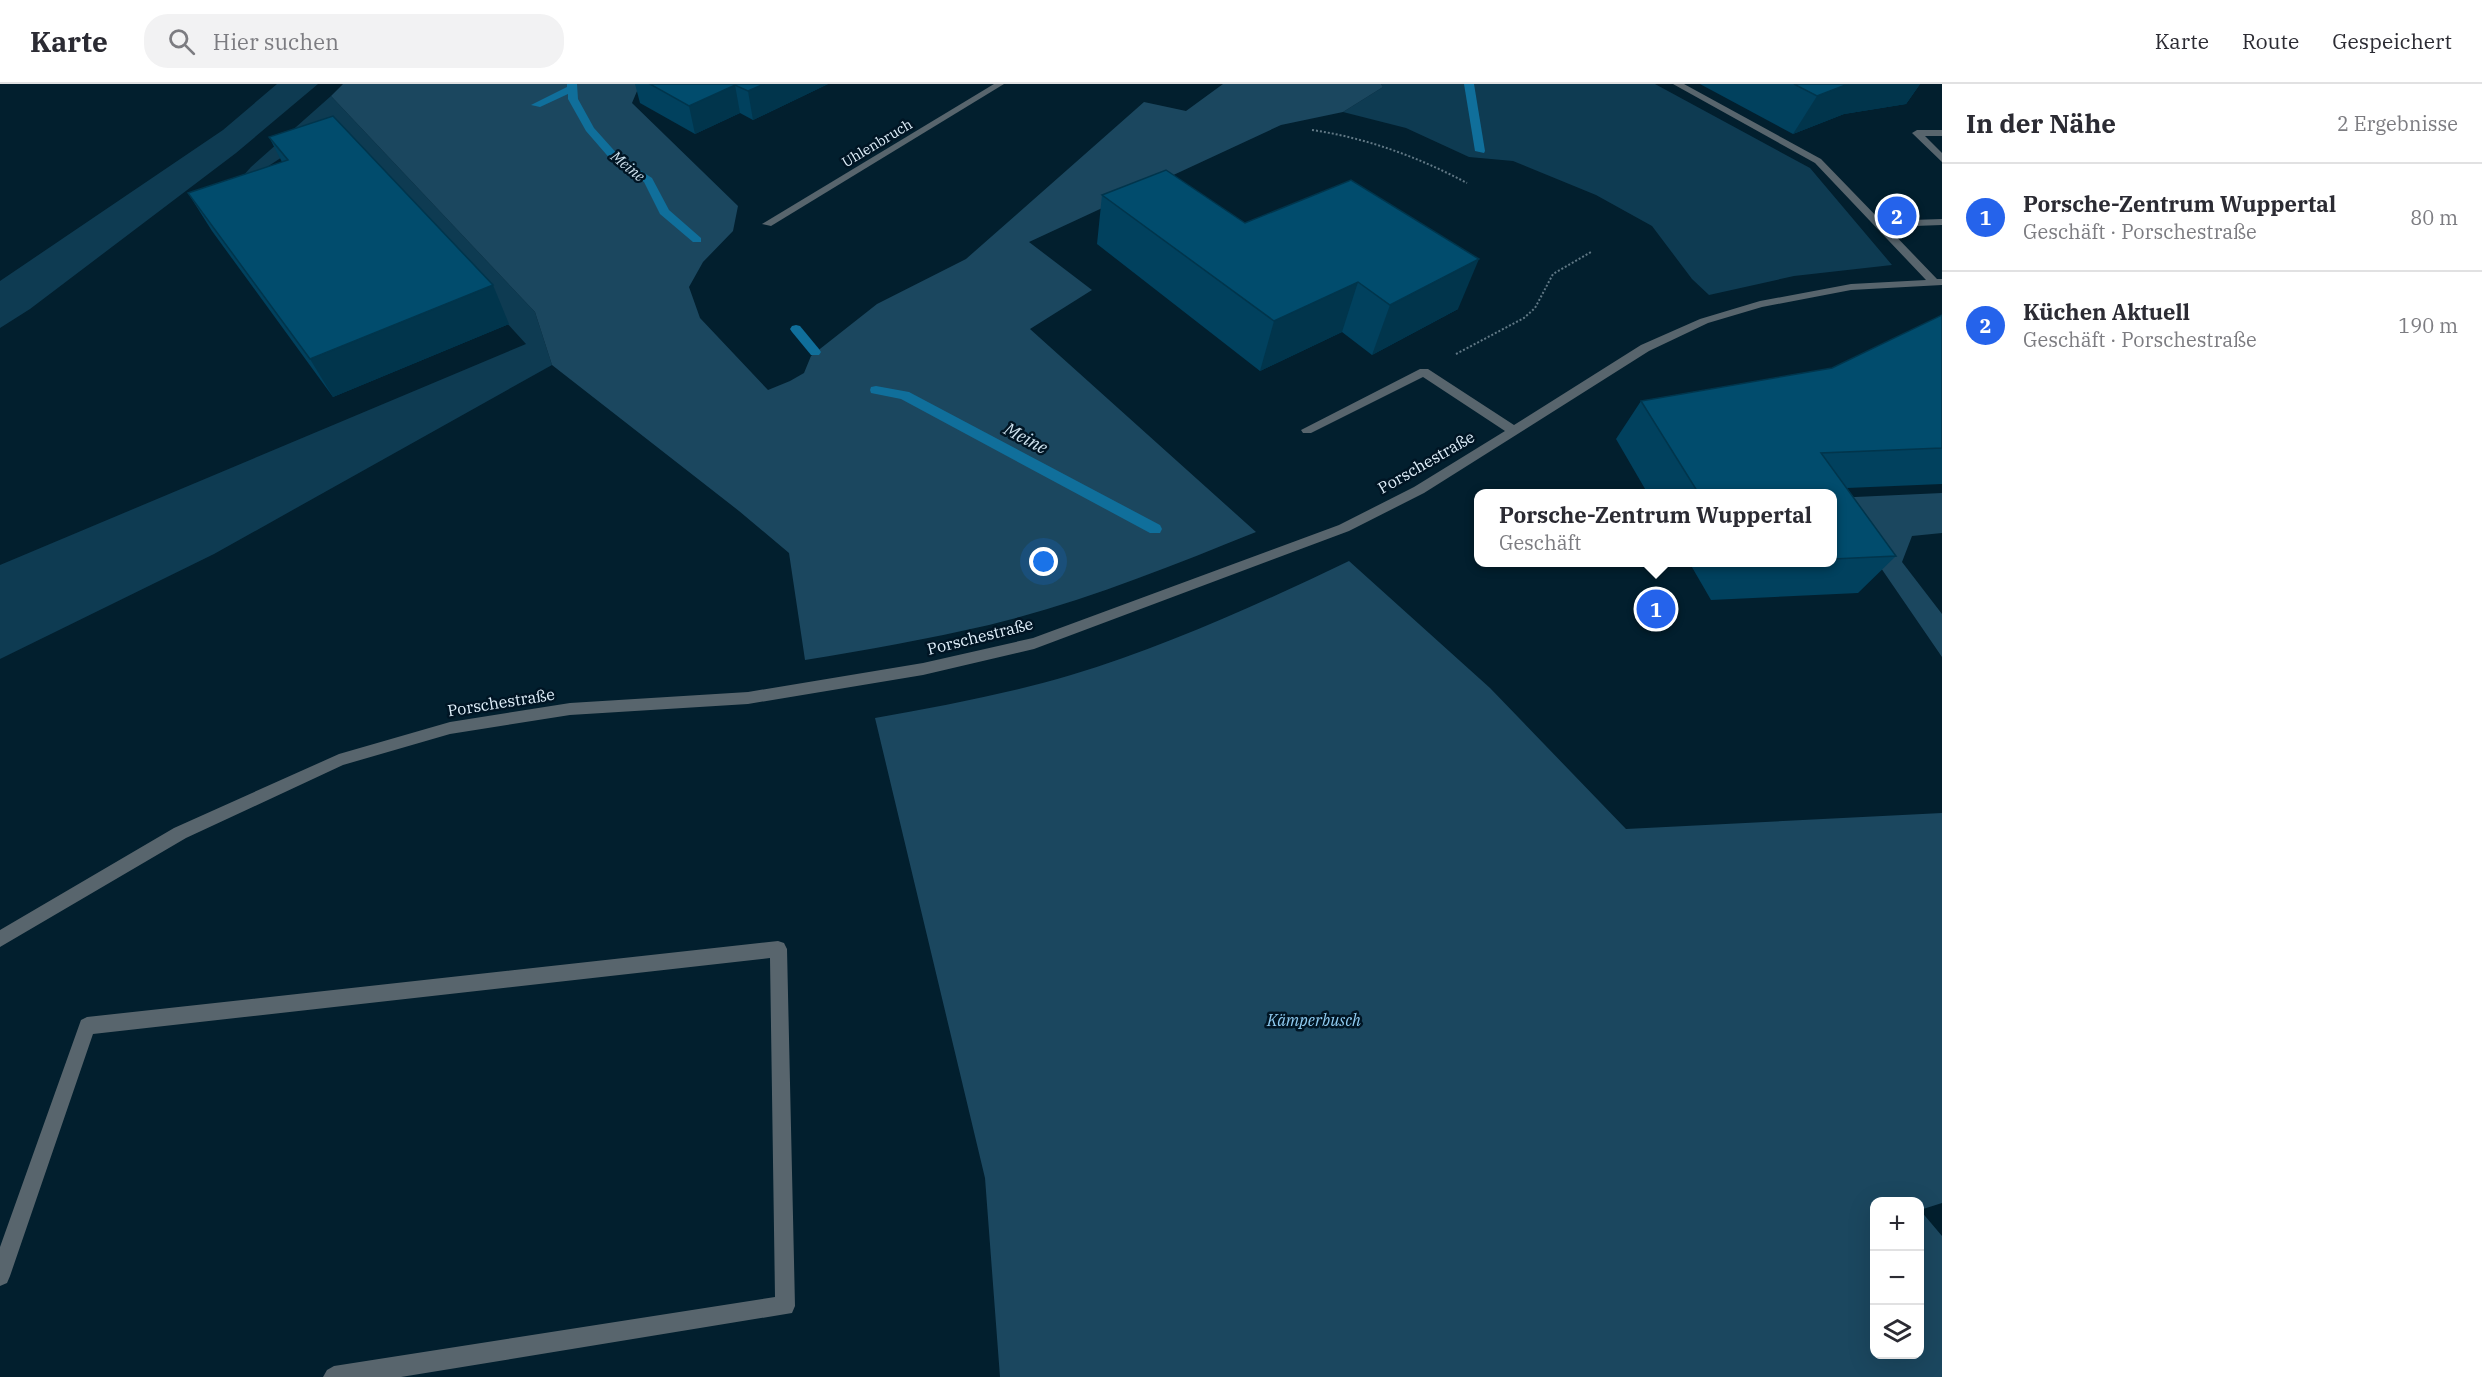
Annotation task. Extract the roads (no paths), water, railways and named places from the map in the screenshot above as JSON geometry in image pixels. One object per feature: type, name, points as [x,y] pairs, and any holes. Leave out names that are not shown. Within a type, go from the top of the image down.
[{"type":"street","name":"Uhlenbruch","points":[[767,224],[1000,84]]},
{"type":"street","points":[[1677,84],[1818,161],[1876,224],[1938,282]]},
{"type":"street","points":[[1942,133],[1917,133],[1942,159]]},
{"type":"street","points":[[1876,224],[1942,222]]},
{"type":"street","name":"Porschestraße","points":[[0,939],[180,833],[339,760],[450,728],[570,709],[748,698],[923,669],[1034,643],[1216,578],[1344,528],[1419,490],[1645,348],[1704,321],[1760,304],[1840,289],[1938,282]]},
{"type":"street","points":[[1307,430],[1424,372],[1514,431]]},
{"type":"street","points":[[0,1276],[87,1026],[778,949],[784,1306],[334,1377]]},
{"type":"waterway","name":"Meine","points":[[572,84],[573,99],[590,129],[616,159],[648,180],[664,212],[697,240]]},
{"type":"waterway","points":[[1469,84],[1480,151]]},
{"type":"waterway","points":[[536,105],[571,89]]},
{"type":"waterway","name":"Meine","points":[[796,329],[815,352]]},
{"type":"waterway","name":"Meine","points":[[876,390],[904,395],[1155,529]]},
{"type":"place","name":"Küchen Aktuell","points":[[1897,216]]},
{"type":"place","name":"Porsche-Zentrum Wuppertal","points":[[1656,609]]},
{"type":"park label","name":"Kämperbusch","points":[[1314,1020]]}]
